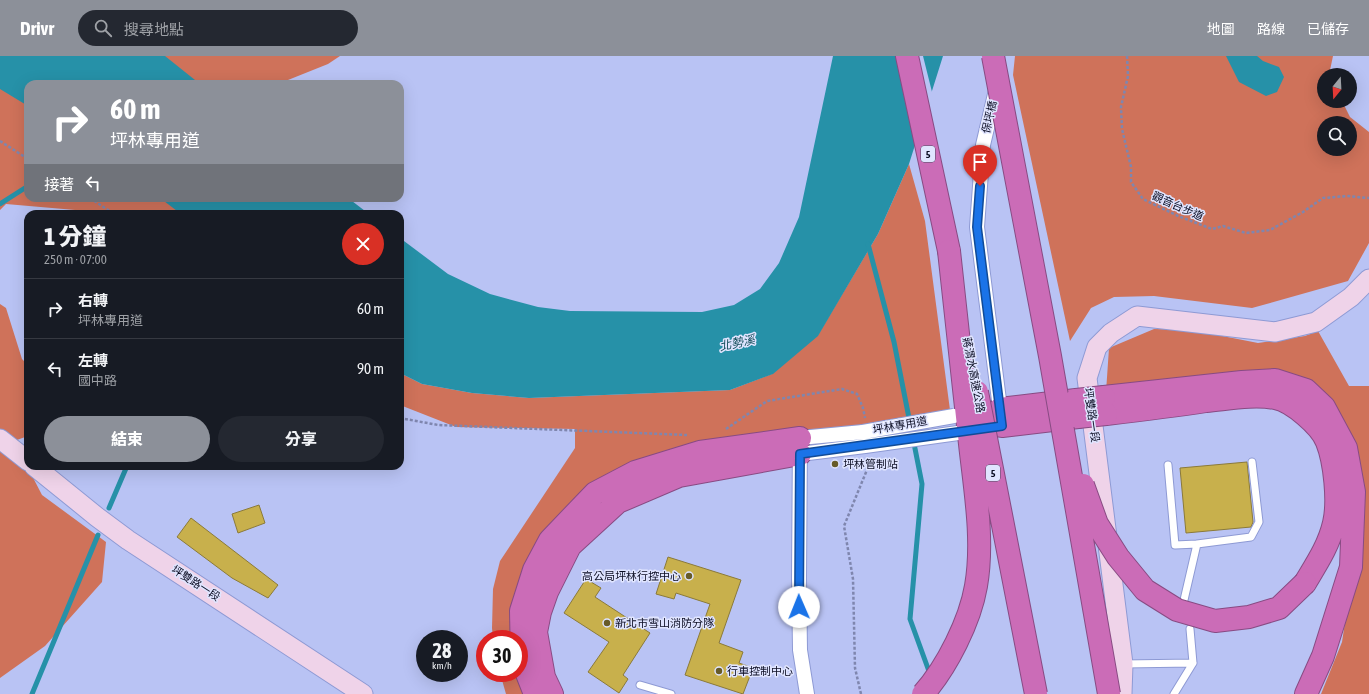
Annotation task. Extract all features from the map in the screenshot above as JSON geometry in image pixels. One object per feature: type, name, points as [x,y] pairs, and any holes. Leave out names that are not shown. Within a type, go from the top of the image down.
[{"type":"highway","name":"蔣渭水高速公路","points":[[907,56],[950,251],[1036,694]]},
{"type":"highway","points":[[993,56],[1050,356],[1109,694]]},
{"type":"highway","points":[[923,694],[948,659],[966,620],[976,586],[978,554],[976,500],[950,251]]},
{"type":"highway","points":[[1050,356],[1082,481],[1097,524],[1118,557],[1145,590],[1177,610],[1215,621],[1249,617],[1279,608],[1305,582],[1326,549],[1334,522],[1336,495],[1333,468],[1327,441],[1314,424],[1290,403],[1275,398],[1237,398],[1105,405]]},
{"type":"highway","points":[[1001,417],[1105,405],[1242,382],[1275,380],[1306,390],[1324,407],[1346,448],[1354,492],[1351,567],[1323,656],[1306,694]]},
{"type":"highway","points":[[535,694],[522,661],[521,610],[534,570],[550,540],[595,493],[635,472],[700,452],[800,446]]},
{"type":"highway","points":[[552,694],[544,677],[536,632],[540,612],[547,592],[570,546],[618,502],[679,476],[800,446]]},
{"type":"street","name":"保坪橋","points":[[1001,417],[977,227],[983,144],[1003,56]]},
{"type":"street","name":"坪雙路一段","points":[[1122,694],[1123,664],[1087,378],[1097,347],[1112,333],[1137,316],[1184,320],[1275,332],[1316,322],[1351,298],[1369,279]]},
{"type":"street","name":"坪林專用道","points":[[800,446],[863,432],[954,416],[1001,417]]},
{"type":"street","name":"坪林專用道","points":[[800,446],[865,446],[958,433],[1001,417]]},
{"type":"street","points":[[0,439],[24,458]]},
{"type":"street","points":[[800,446],[800,650],[807,694]]},
{"type":"street","name":"坪雙路一段","points":[[39,470],[128,540],[363,694]]},
{"type":"street","points":[[1109,694],[1111,686],[1123,664]]},
{"type":"lane","points":[[1168,465],[1175,545],[1197,544],[1251,537],[1259,522],[1252,462]]},
{"type":"lane","points":[[1184,600],[1197,544]]},
{"type":"lane","points":[[1174,694],[1193,663],[1190,629]]},
{"type":"lane","points":[[1123,664],[1193,663]]},
{"type":"lane","points":[[640,685],[671,694]]},
{"type":"path","name":"觀音台步道","points":[[1128,56],[1128,76],[1121,107],[1122,129],[1131,167],[1130,182],[1143,199],[1178,216],[1212,229],[1223,226],[1246,233],[1270,230],[1303,212],[1323,198],[1347,196],[1369,198]]},
{"type":"path","points":[[0,141],[24,156]]},
{"type":"path","points":[[96,202],[108,210]]},
{"type":"shaded area","points":[[0,56],[340,56],[328,64],[288,80],[24,80],[24,202],[189,202],[184,210],[75,210],[6,204],[0,210]]},
{"type":"shaded area","points":[[1015,56],[1333,56],[1330,68],[1317,68],[1317,108],[1346,108],[1350,116],[1317,116],[1317,156],[1357,156],[1357,123],[1369,132],[1369,243],[1348,281],[1252,308],[1154,296],[1114,297],[1091,308],[1070,341],[1013,75]]},
{"type":"shaded area","points":[[909,164],[925,221],[950,410],[671,457],[558,527],[526,694],[506,694],[503,682],[528,682],[528,630],[492,630],[493,589],[500,561],[575,448],[575,429],[456,427],[404,407],[404,375],[422,384],[472,393],[529,398],[730,390],[772,374],[818,335],[878,234]]},
{"type":"shaded area","points":[[0,304],[6,308],[22,359],[24,361],[24,437],[14,441],[24,460],[24,470],[29,470],[42,495],[106,542],[102,582],[45,646],[0,678]]},
{"type":"shaded area","points":[[1154,329],[1192,330],[1258,343],[1305,336],[1318,331],[1349,386],[1369,386],[1369,694],[1321,694],[1342,642],[1358,538],[1328,399],[1106,392],[1109,348]]},
{"type":"water","points":[[0,56],[165,56],[195,80],[24,80],[24,104],[0,89]]},
{"type":"water","name":"北勢溪","points":[[833,56],[943,56],[909,164],[878,234],[818,336],[773,374],[730,390],[529,398],[472,393],[422,384],[404,375],[404,241],[448,274],[490,294],[538,307],[570,311],[702,312],[734,305],[760,289],[779,263],[799,217]]},
{"type":"water","points":[[1226,56],[1257,56],[1263,61],[1279,67],[1284,77],[1277,92],[1266,96],[1239,82]]},
{"type":"water","points":[[165,202],[353,202],[364,210],[176,210]]},
{"type":"pier","points":[[901,56],[923,56],[933,96],[920,135]]},
{"type":"building","points":[[1247,462],[1253,522],[1251,527],[1186,533],[1180,468]]},
{"type":"building","points":[[259,505],[265,523],[238,533],[232,514]]},
{"type":"building","points":[[191,518],[278,585],[268,598],[232,578],[177,537]]},
{"type":"building","points":[[668,557],[741,580],[719,643],[743,652],[739,663],[753,668],[743,694],[685,675],[710,604],[676,593],[674,599],[656,594]]},
{"type":"building","name":"新北市雪山消防分隊","points":[[586,579],[601,588],[595,597],[650,633],[623,675],[628,679],[619,693],[588,672],[609,642],[564,613]]},
{"type":"waterway","points":[[0,204],[24,189]]},
{"type":"waterway","points":[[868,244],[894,342],[922,484],[910,619],[930,674]]},
{"type":"waterway","points":[[109,508],[125,470]]},
{"type":"waterway","points":[[32,694],[98,535]]},
{"type":"place","name":"坪林管制站","points":[[835,464]]},
{"type":"place","name":"高公局坪林行控中心","points":[[689,576]]},
{"type":"place","name":"新北市雪山消防分隊","points":[[607,623]]},
{"type":"place","name":"行車控制中心","points":[[719,671]]},
{"type":"route","points":[[799,607],[800,454],[1002,426],[977,227],[980,186]]}]
